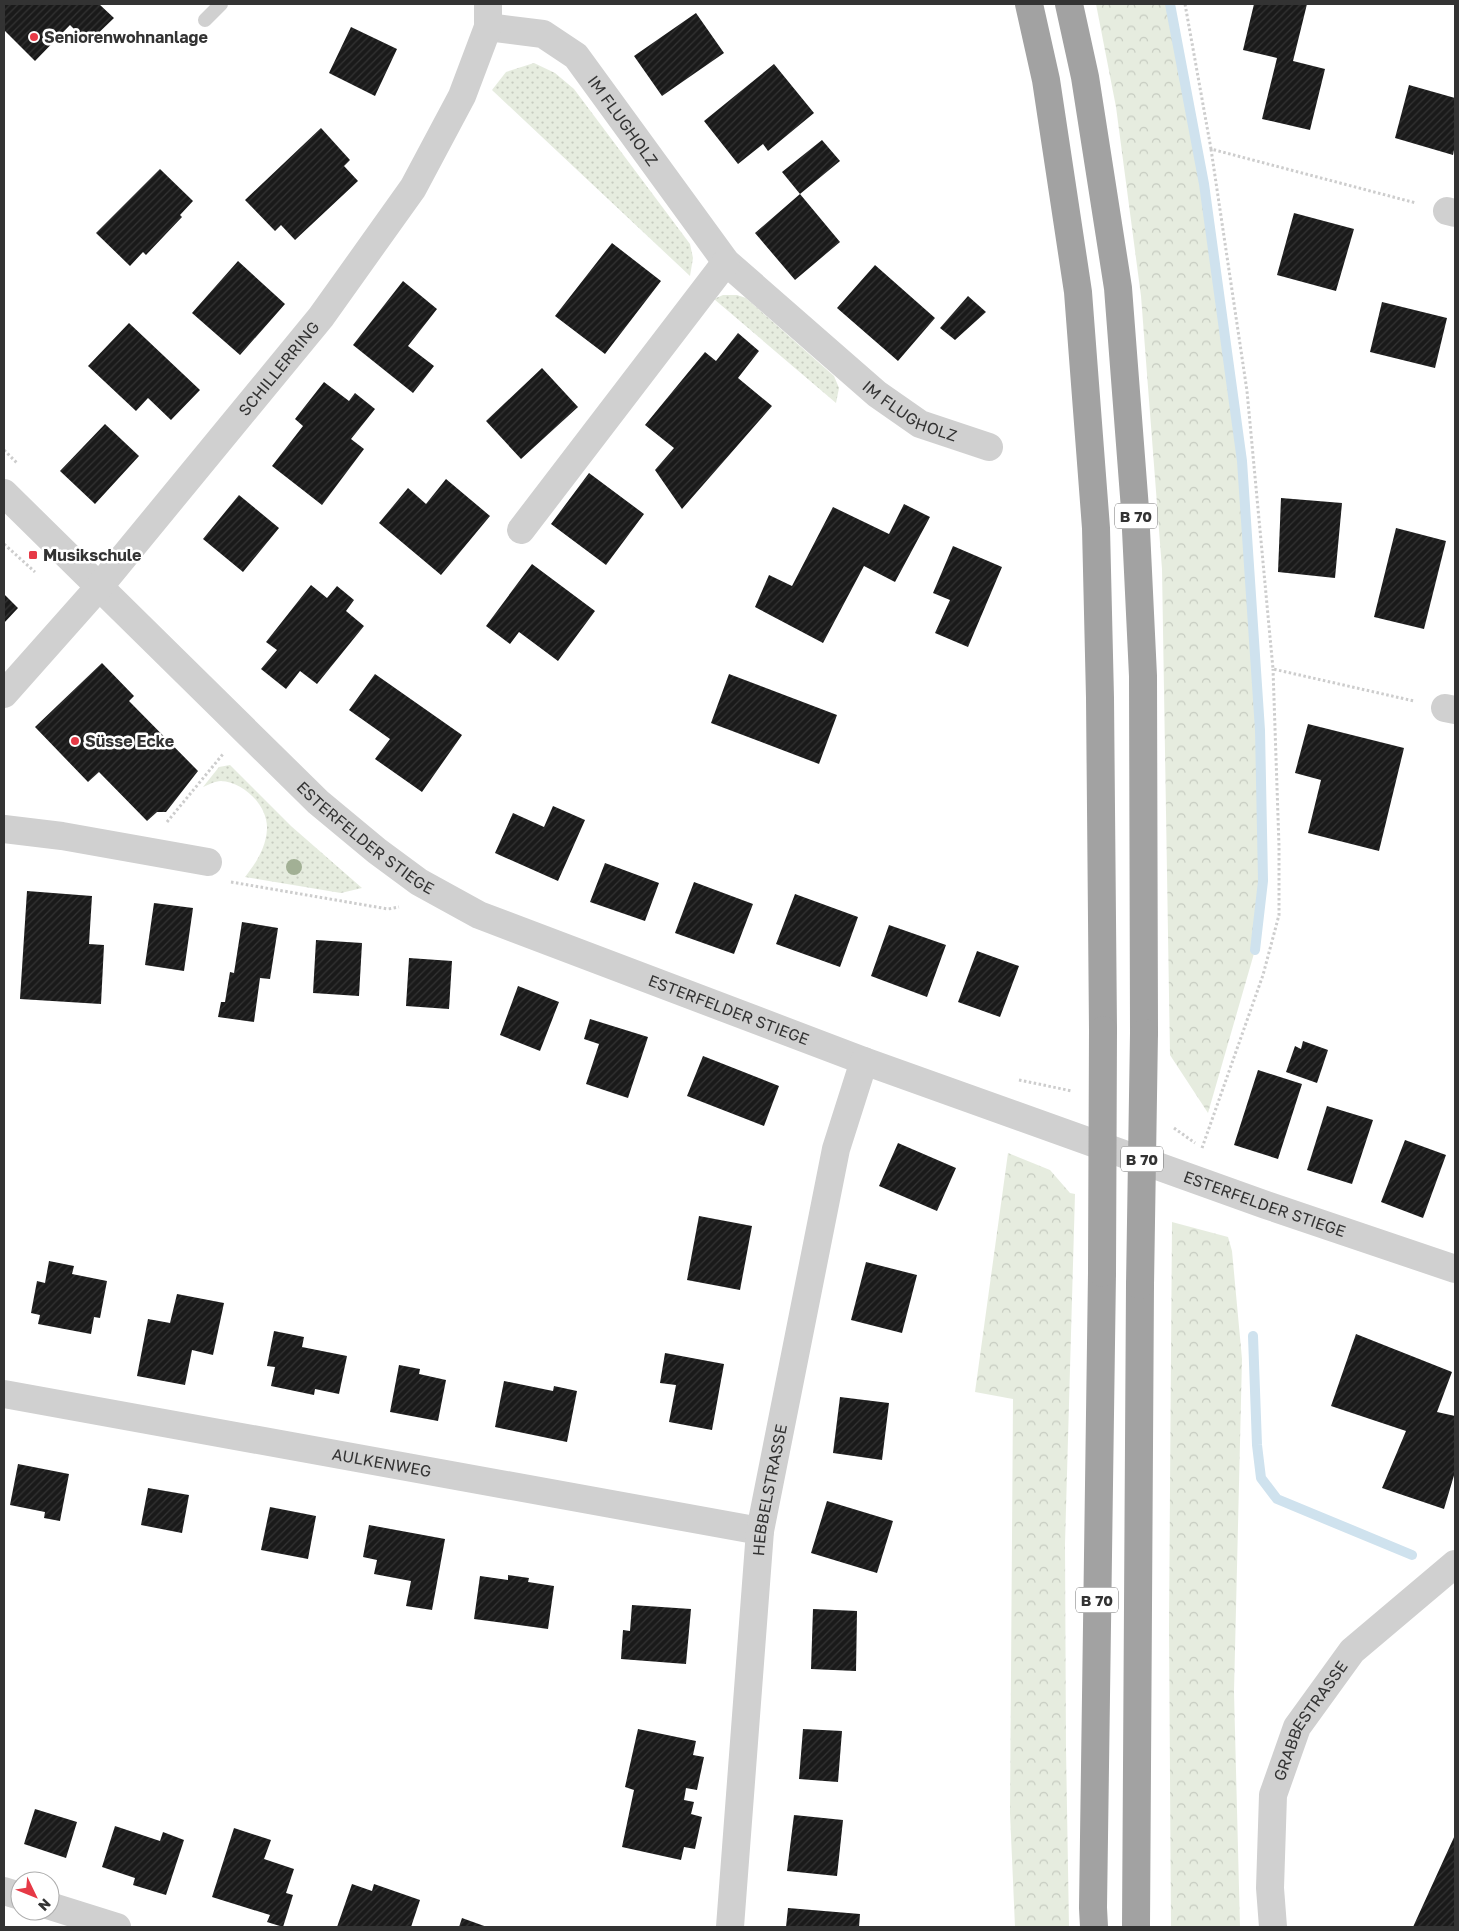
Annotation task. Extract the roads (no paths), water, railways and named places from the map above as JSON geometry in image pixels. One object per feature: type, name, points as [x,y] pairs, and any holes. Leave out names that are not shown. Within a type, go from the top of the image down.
[{"type":"highway","name":"B 70","points":[[1029,4],[1046,80],[1078,292],[1096,528],[1100,698],[1103,1030],[1094,1927]]},
{"type":"highway","name":"B 70","points":[[1069,4],[1085,76],[1118,288],[1135,509],[1144,676],[1144,1033],[1140,1285],[1136,1927]]},
{"type":"street","name":"IM FLUGHOLZ","points":[[488,15],[543,34],[576,56],[726,262],[877,394],[920,424],[989,447]]},
{"type":"street","name":"SCHILLERRING","points":[[4,694],[99,587],[321,317],[413,188],[462,96],[488,15]]},
{"type":"street","points":[[521,530],[726,262]]},
{"type":"street","name":"ESTERFELDER STIEGE","points":[[4,493],[318,802],[377,851],[419,882],[479,915],[864,1061],[1191,1178],[1455,1269]]},
{"type":"street","points":[[4,829],[62,836],[208,862]]},
{"type":"street","name":"HEBBELSTRASSE","points":[[730,1927],[760,1531],[836,1149],[864,1061]]},
{"type":"street","name":"AULKENWEG","points":[[4,1394],[760,1531]]},
{"type":"street","name":"GRABBESTRASSE","points":[[1273,1927],[1270,1888],[1273,1795],[1297,1728],[1352,1651],[1455,1564]]},
{"type":"street","points":[[60,1909],[117,1927]]},
{"type":"lane","points":[[205,20],[221,4]]},
{"type":"waterway","points":[[1170,4],[1204,184],[1242,461],[1260,730],[1263,881],[1255,950]]},
{"type":"waterway","points":[[1253,1336],[1257,1445],[1261,1478],[1277,1499],[1412,1555]]},
{"type":"place","name":"Seniorenwohnanlage","points":[[34,37]]},
{"type":"place","name":"Musikschule","points":[[33,555]]},
{"type":"place","name":"Süsse Ecke","points":[[75,741]]}]
